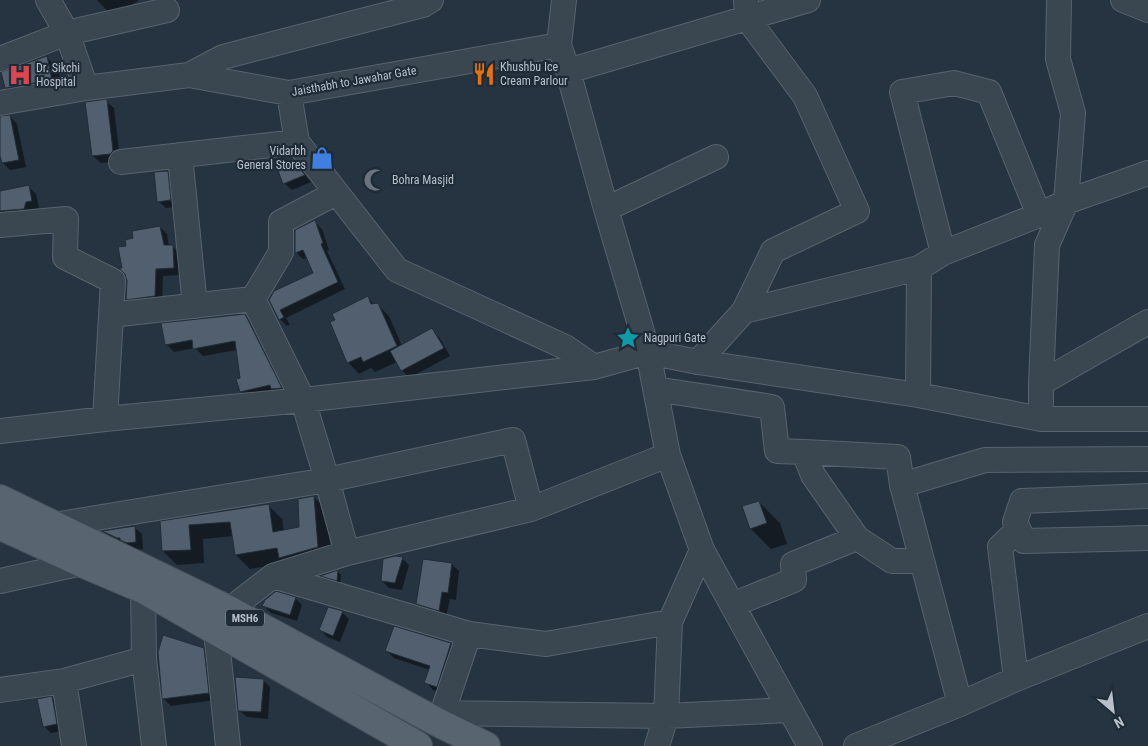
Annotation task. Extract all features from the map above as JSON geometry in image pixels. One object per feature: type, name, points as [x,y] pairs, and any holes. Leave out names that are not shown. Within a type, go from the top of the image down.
[{"type":"main road","name":"MSH6","points":[[0,500],[54,525],[223,621],[418,746]]},
{"type":"main road","name":"MSH6","points":[[0,526],[143,589],[223,621],[441,718],[486,746]]},
{"type":"street","points":[[48,0],[66,33],[86,88]]},
{"type":"street","points":[[189,75],[223,57],[423,5],[431,0]]},
{"type":"street","points":[[564,0],[559,45],[648,352],[668,455],[702,550],[810,746]]},
{"type":"street","points":[[568,72],[746,9],[808,0]]},
{"type":"street","points":[[1041,419],[1047,245],[1066,202],[1073,113],[1058,59],[1059,0]]},
{"type":"street","points":[[1123,0],[1148,10]]},
{"type":"street","points":[[698,362],[744,311],[773,251],[857,211],[805,96],[746,9]]},
{"type":"street","points":[[0,59],[66,33],[167,10]]},
{"type":"street","name":"Jaisthabh to Jawahar Gate","points":[[0,103],[86,88],[189,75],[290,93],[559,45]]},
{"type":"street","points":[[943,253],[902,92],[954,83],[990,92],[1038,215]]},
{"type":"street","points":[[290,93],[297,142],[397,270],[566,347],[594,367]]},
{"type":"street","points":[[121,162],[297,142]]},
{"type":"street","points":[[180,155],[195,306]]},
{"type":"street","points":[[606,208],[716,157]]},
{"type":"street","points":[[744,311],[919,268],[943,253],[1066,202],[1148,174]]},
{"type":"street","points":[[253,299],[281,252],[281,222],[336,193]]},
{"type":"street","points":[[0,225],[66,219],[65,256],[113,281],[105,419]]},
{"type":"street","points":[[918,396],[919,268]]},
{"type":"street","points":[[112,315],[253,299]]},
{"type":"street","points":[[253,299],[303,400],[347,553]]},
{"type":"street","points":[[1041,383],[1148,322]]},
{"type":"street","points":[[0,431],[303,400],[594,367],[648,352],[698,362],[918,396],[1041,419],[1148,419]]},
{"type":"street","points":[[655,389],[772,407],[777,451],[898,457],[902,485],[960,704]]},
{"type":"street","points":[[54,525],[327,480],[513,440],[531,509]]},
{"type":"street","points":[[804,452],[813,475],[857,538],[892,561],[922,561]]},
{"type":"street","points":[[228,746],[223,621],[273,576],[347,553],[531,509],[668,455]]},
{"type":"street","points":[[902,485],[986,460],[1148,460]]},
{"type":"street","points":[[1148,496],[1022,501],[1015,522],[1024,542],[1148,538]]},
{"type":"street","points":[[1016,678],[1000,546],[1018,530]]},
{"type":"street","points":[[732,605],[794,580],[793,564],[857,538]]},
{"type":"street","points":[[657,746],[666,716],[670,622],[702,550]]},
{"type":"street","points":[[0,581],[82,563]]},
{"type":"street","points":[[273,576],[469,634],[546,644],[670,622]]},
{"type":"street","points":[[143,589],[144,659],[154,746]]},
{"type":"street","points":[[856,746],[960,704],[1016,678],[1148,626]]},
{"type":"street","points":[[469,634],[441,718],[666,716],[790,710]]},
{"type":"street","points":[[0,690],[64,682],[144,659]]},
{"type":"street","points":[[64,682],[74,746]]},
{"type":"building","points":[[47,56],[52,80],[5,88],[1,72]]},
{"type":"building","points":[[107,99],[113,151],[110,154],[92,156],[85,102]]},
{"type":"building","points":[[10,115],[19,160],[2,163],[0,156],[0,116]]},
{"type":"building","points":[[294,161],[305,175],[283,184],[277,168]]},
{"type":"building","points":[[168,171],[171,200],[157,202],[154,172]]},
{"type":"building","points":[[29,185],[32,201],[26,202],[24,209],[0,211],[0,191]]},
{"type":"building","points":[[315,220],[323,243],[321,244],[338,282],[280,310],[284,317],[279,320],[269,300],[274,291],[313,273],[303,250],[295,253],[295,230]]},
{"type":"building","points":[[160,226],[164,245],[173,245],[174,268],[156,269],[155,296],[126,300],[127,281],[125,274],[119,268],[122,268],[118,247],[126,246],[125,240],[133,238],[132,231]]},
{"type":"building","points":[[368,296],[371,304],[378,303],[397,346],[363,362],[361,357],[347,363],[330,322],[335,320],[332,314]]},
{"type":"building","points":[[245,314],[282,388],[271,389],[270,385],[240,392],[236,379],[240,378],[235,341],[193,349],[192,340],[165,345],[161,323]]},
{"type":"building","points":[[432,328],[444,348],[401,371],[390,351]]},
{"type":"building","points":[[314,496],[318,547],[279,558],[277,548],[235,555],[230,522],[189,525],[191,550],[162,551],[160,521],[269,504],[273,532],[299,527],[298,499]]},
{"type":"building","points":[[759,501],[767,523],[750,529],[742,506]]},
{"type":"building","points":[[135,526],[136,542],[127,543],[102,531]]},
{"type":"building","points":[[395,556],[403,557],[395,583],[381,581],[383,559]]},
{"type":"building","points":[[423,559],[452,563],[448,593],[442,592],[439,611],[416,604]]},
{"type":"building","points":[[338,570],[337,581],[320,576]]},
{"type":"building","points":[[276,591],[296,597],[290,615],[262,606],[265,600]]},
{"type":"building","points":[[328,607],[343,611],[333,636],[319,630]]},
{"type":"building","points":[[394,626],[451,643],[437,687],[424,683],[430,666],[385,651]]},
{"type":"building","points":[[163,635],[204,648],[209,693],[162,699],[158,652]]},
{"type":"building","points":[[235,677],[264,679],[261,712],[238,711]]},
{"type":"building","points":[[52,696],[57,724],[43,727],[37,699]]},
{"type":"place","name":"Khushbu Ice Cream Parlour","points":[[484,74]]},
{"type":"place","name":"Dr. Sikchi Hospital","points":[[20,75]]},
{"type":"place","name":"Vidarbh General Stores","points":[[322,158]]},
{"type":"place","name":"Bohra Masjid","points":[[375,180]]},
{"type":"place","name":"Nagpuri Gate","points":[[628,338]]}]
